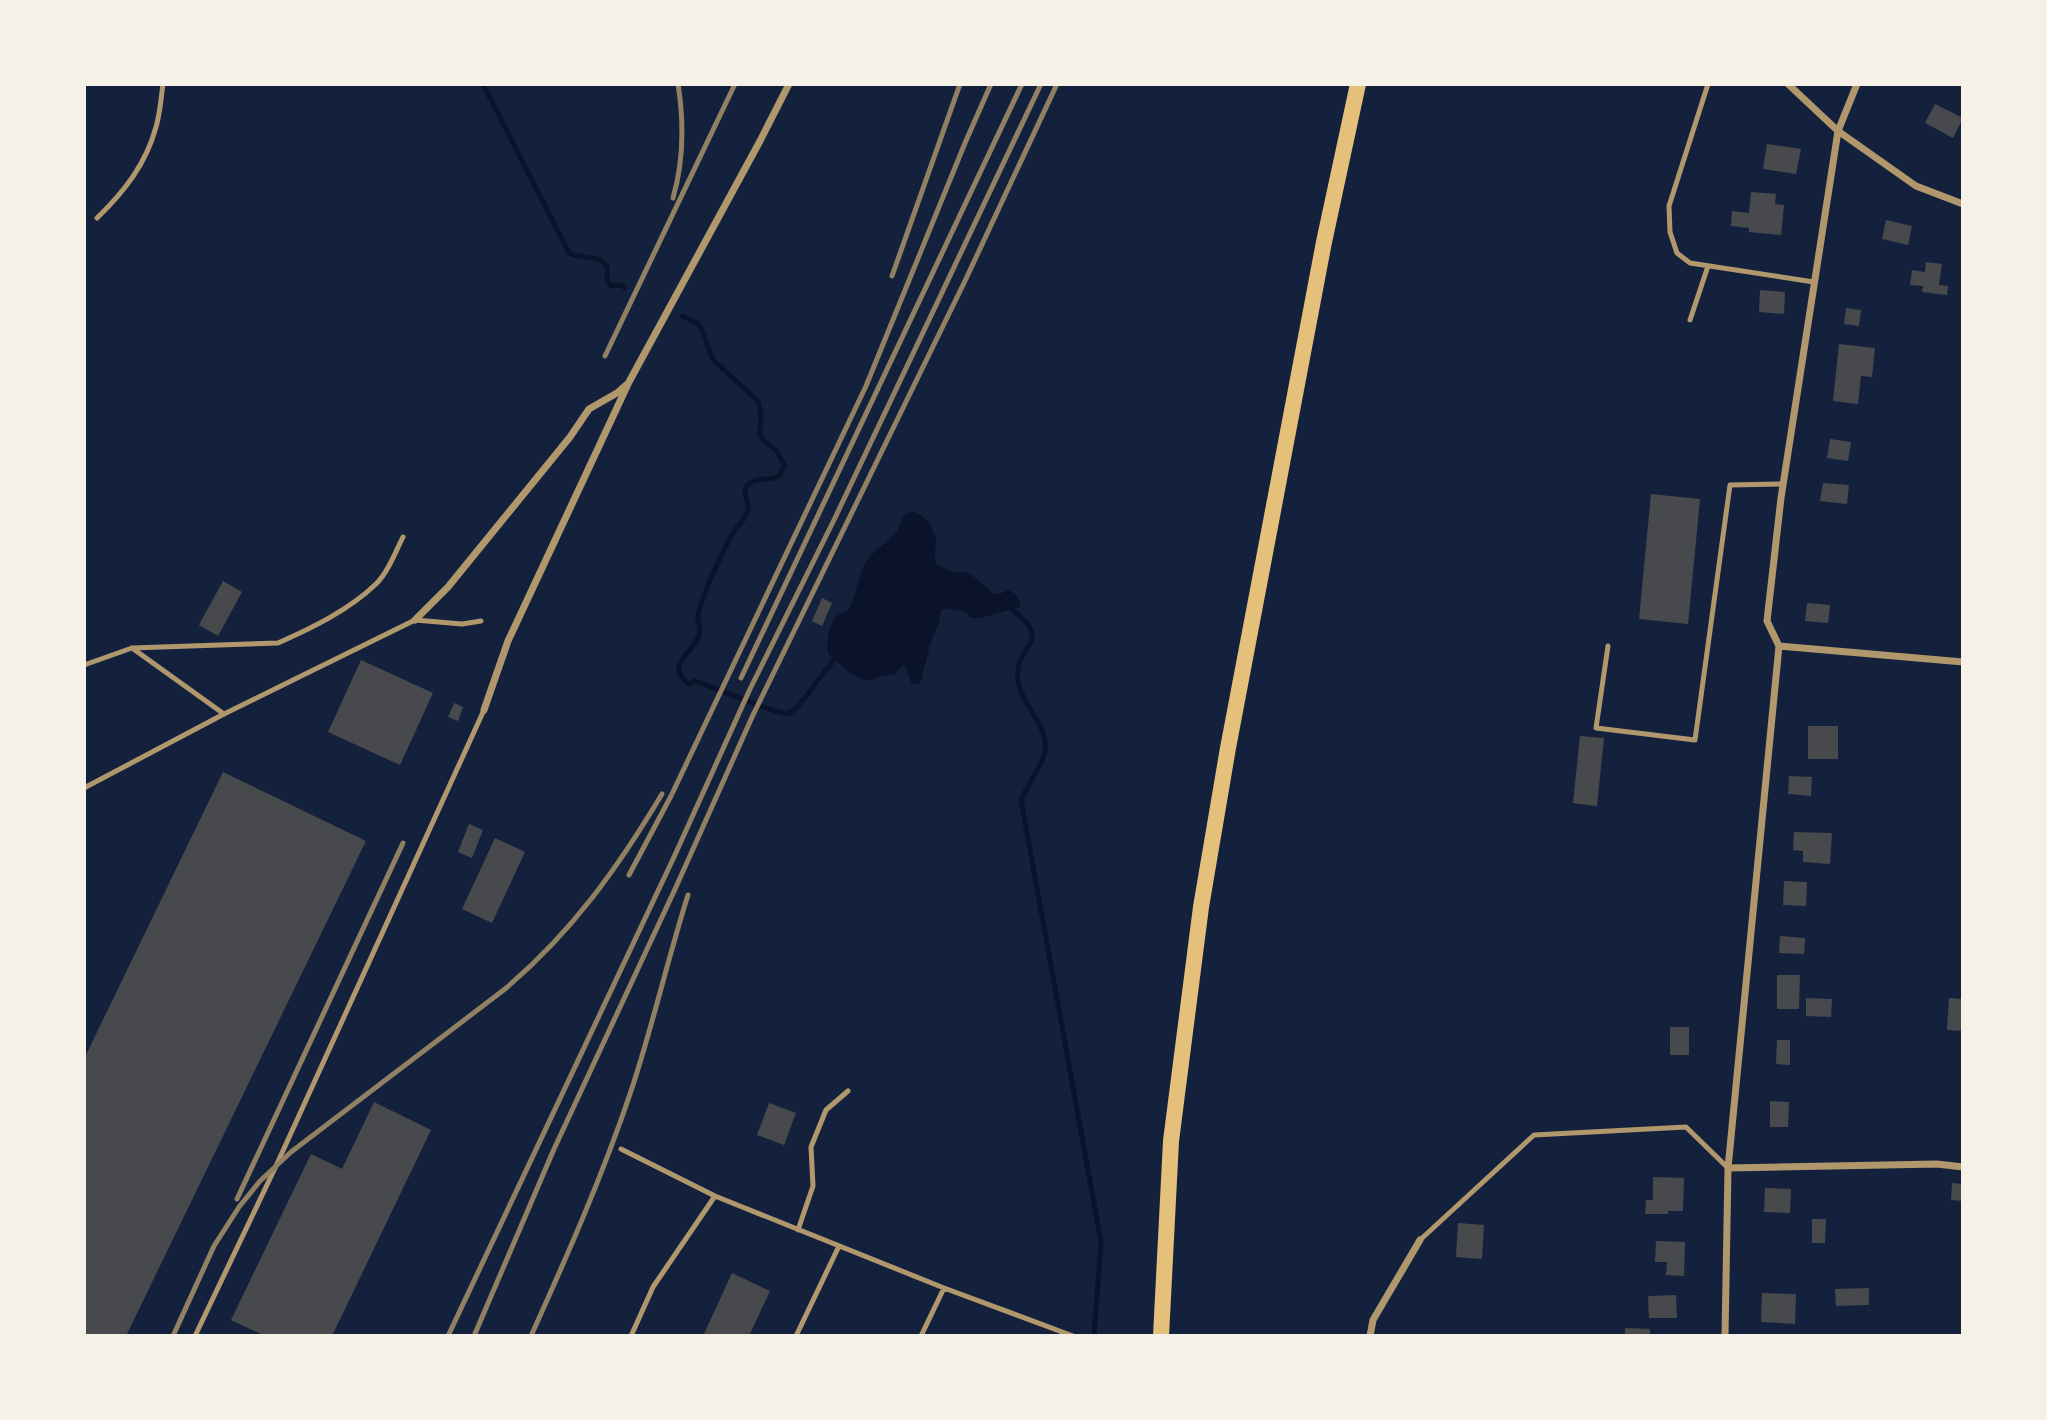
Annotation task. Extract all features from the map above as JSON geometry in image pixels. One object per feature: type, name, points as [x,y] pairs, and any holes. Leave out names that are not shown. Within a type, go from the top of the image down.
[{"type":"main road","points":[[1161,1336],[1171,1142],[1201,907],[1228,748],[1316,283],[1359,84]]},
{"type":"street","points":[[484,710],[508,641],[629,382],[789,84]]},
{"type":"street","points":[[1788,84],[1838,131],[1916,186],[1963,204]]},
{"type":"street","points":[[1725,1336],[1728,1167],[1779,646],[1767,621],[1783,484],[1838,131],[1857,84]]},
{"type":"street","points":[[415,620],[448,587],[570,437],[589,408],[617,393],[629,382]]},
{"type":"street","points":[[1779,646],[1963,662]]},
{"type":"street","points":[[1728,1167],[1937,1164],[1963,1167]]},
{"type":"street","points":[[1370,1336],[1373,1320],[1420,1240]]},
{"type":"lane","points":[[97,218],[117,200],[143,162],[156,127],[163,84]]},
{"type":"lane","points":[[1708,84],[1669,206],[1670,232],[1677,253],[1690,263],[1814,282]]},
{"type":"lane","points":[[1690,320],[1708,266]]},
{"type":"lane","points":[[1608,646],[1596,728],[1695,740],[1730,485],[1783,484]]},
{"type":"lane","points":[[84,665],[132,648],[278,643],[353,603],[378,583],[403,537]]},
{"type":"lane","points":[[84,788],[225,714],[415,620],[462,624],[481,621]]},
{"type":"lane","points":[[132,648],[225,714]]},
{"type":"lane","points":[[195,1336],[484,710]]},
{"type":"lane","points":[[798,1230],[813,1186],[811,1147],[825,1110],[848,1091]]},
{"type":"lane","points":[[1420,1240],[1534,1135],[1686,1127],[1728,1167]]},
{"type":"lane","points":[[621,1149],[715,1196],[944,1288],[1073,1336]]},
{"type":"lane","points":[[631,1336],[653,1287],[715,1196]]},
{"type":"lane","points":[[796,1336],[839,1246]]},
{"type":"lane","points":[[921,1336],[944,1288]]},
{"type":"water","points":[[912,511],[925,519],[934,531],[937,565],[953,572],[968,572],[994,594],[1011,591],[1019,599],[1020,607],[980,618],[971,618],[965,612],[946,608],[941,611],[921,681],[912,684],[904,664],[894,674],[865,680],[854,675],[829,655],[829,631],[835,618],[851,606],[866,561],[897,531],[905,515]]},
{"type":"building","points":[[1935,104],[1963,118],[1953,138],[1925,123]]},
{"type":"building","points":[[1767,144],[1801,149],[1796,174],[1763,169]]},
{"type":"building","points":[[1751,192],[1776,194],[1775,204],[1784,205],[1781,235],[1749,232],[1749,228],[1731,226],[1732,211],[1749,213]]},
{"type":"building","points":[[1886,220],[1912,226],[1908,245],[1882,239]]},
{"type":"building","points":[[1926,262],[1942,264],[1939,285],[1948,286],[1947,295],[1922,292],[1923,286],[1910,285],[1912,270],[1925,272]]},
{"type":"building","points":[[1760,290],[1785,292],[1784,314],[1759,312]]},
{"type":"building","points":[[1846,308],[1861,310],[1859,326],[1844,324]]},
{"type":"building","points":[[1839,344],[1875,348],[1872,377],[1861,376],[1858,404],[1833,401]]},
{"type":"building","points":[[1830,439],[1851,442],[1848,461],[1827,458]]},
{"type":"building","points":[[1823,483],[1849,485],[1847,504],[1820,501]]},
{"type":"building","points":[[1651,494],[1700,499],[1688,624],[1639,619]]},
{"type":"building","points":[[223,581],[242,592],[218,636],[199,625]]},
{"type":"building","points":[[822,598],[832,603],[822,626],[812,621]]},
{"type":"building","points":[[1807,603],[1830,605],[1828,623],[1805,621]]},
{"type":"building","points":[[361,660],[433,693],[400,765],[328,732]]},
{"type":"building","points":[[454,703],[463,707],[458,721],[448,717]]},
{"type":"building","points":[[1808,726],[1838,726],[1838,759],[1808,759]]},
{"type":"building","points":[[1580,736],[1604,738],[1597,806],[1573,803]]},
{"type":"building","points":[[223,772],[366,841],[126,1336],[84,1336],[84,1059]]},
{"type":"building","points":[[1789,776],[1812,777],[1811,796],[1788,794]]},
{"type":"building","points":[[469,824],[483,830],[472,858],[458,852]]},
{"type":"building","points":[[1794,832],[1832,833],[1830,864],[1803,862],[1803,851],[1793,850]]},
{"type":"building","points":[[495,838],[525,852],[492,923],[462,909]]},
{"type":"building","points":[[1784,881],[1807,882],[1806,906],[1783,905]]},
{"type":"building","points":[[1780,936],[1805,938],[1804,954],[1779,953]]},
{"type":"building","points":[[1777,975],[1800,975],[1799,1009],[1777,1009]]},
{"type":"building","points":[[1806,998],[1832,999],[1831,1017],[1806,1016]]},
{"type":"building","points":[[1949,998],[1963,999],[1963,1031],[1947,1030]]},
{"type":"building","points":[[1670,1027],[1689,1027],[1689,1055],[1670,1055]]},
{"type":"building","points":[[1777,1040],[1790,1040],[1790,1065],[1776,1064]]},
{"type":"building","points":[[1770,1101],[1789,1102],[1788,1127],[1770,1127]]},
{"type":"building","points":[[374,1102],[431,1130],[332,1336],[265,1336],[231,1320],[311,1154],[342,1169]]},
{"type":"building","points":[[769,1103],[796,1113],[784,1145],[757,1135]]},
{"type":"building","points":[[1653,1177],[1684,1178],[1683,1211],[1645,1214],[1646,1200],[1653,1200]]},
{"type":"building","points":[[1952,1183],[1963,1184],[1963,1201],[1951,1200]]},
{"type":"building","points":[[1765,1188],[1791,1189],[1790,1213],[1764,1212]]},
{"type":"building","points":[[1812,1219],[1826,1219],[1825,1243],[1812,1243]]},
{"type":"building","points":[[1458,1223],[1484,1225],[1482,1259],[1456,1257]]},
{"type":"building","points":[[1656,1241],[1685,1242],[1684,1276],[1666,1275],[1667,1262],[1655,1262]]},
{"type":"building","points":[[732,1273],[770,1291],[749,1336],[703,1336]]},
{"type":"building","points":[[1869,1288],[1869,1305],[1836,1306],[1835,1289]]},
{"type":"building","points":[[1762,1293],[1796,1294],[1795,1324],[1761,1322]]},
{"type":"building","points":[[1676,1295],[1677,1318],[1649,1318],[1648,1296]]},
{"type":"building","points":[[1625,1328],[1650,1329],[1650,1336],[1625,1336]]},
{"type":"waterway","points":[[483,84],[569,253],[603,262],[611,286],[622,285],[625,288]]},
{"type":"waterway","points":[[682,316],[697,323],[713,360],[758,401],[761,414],[760,435],[777,451],[784,465],[780,475],[754,481],[746,487],[747,513],[731,536],[718,563],[698,614],[700,629],[697,641],[683,658],[679,671],[689,684],[695,681],[787,714],[800,704],[840,655]]},
{"type":"waterway","points":[[1009,607],[1030,628],[1032,636],[1021,658],[1018,681],[1020,690],[1043,732],[1045,742],[1042,762],[1021,800],[1101,1242],[1094,1336]]},
{"type":"railway","points":[[673,198],[682,141],[678,84]]},
{"type":"railway","points":[[605,356],[735,84]]},
{"type":"railway","points":[[892,276],[960,84]]},
{"type":"railway","points":[[629,875],[671,796],[866,386],[991,84]]},
{"type":"railway","points":[[741,678],[1022,84]]},
{"type":"railway","points":[[448,1336],[674,857],[750,689],[834,520],[1041,84]]},
{"type":"railway","points":[[474,1336],[554,1149],[753,715],[964,283],[1057,84]]},
{"type":"railway","points":[[173,1336],[214,1246],[239,1207],[260,1181],[291,1152],[505,989],[529,967],[592,898],[662,794]]},
{"type":"railway","points":[[237,1199],[403,843]]},
{"type":"railway","points":[[531,1336],[608,1156],[630,1094],[688,895]]}]
